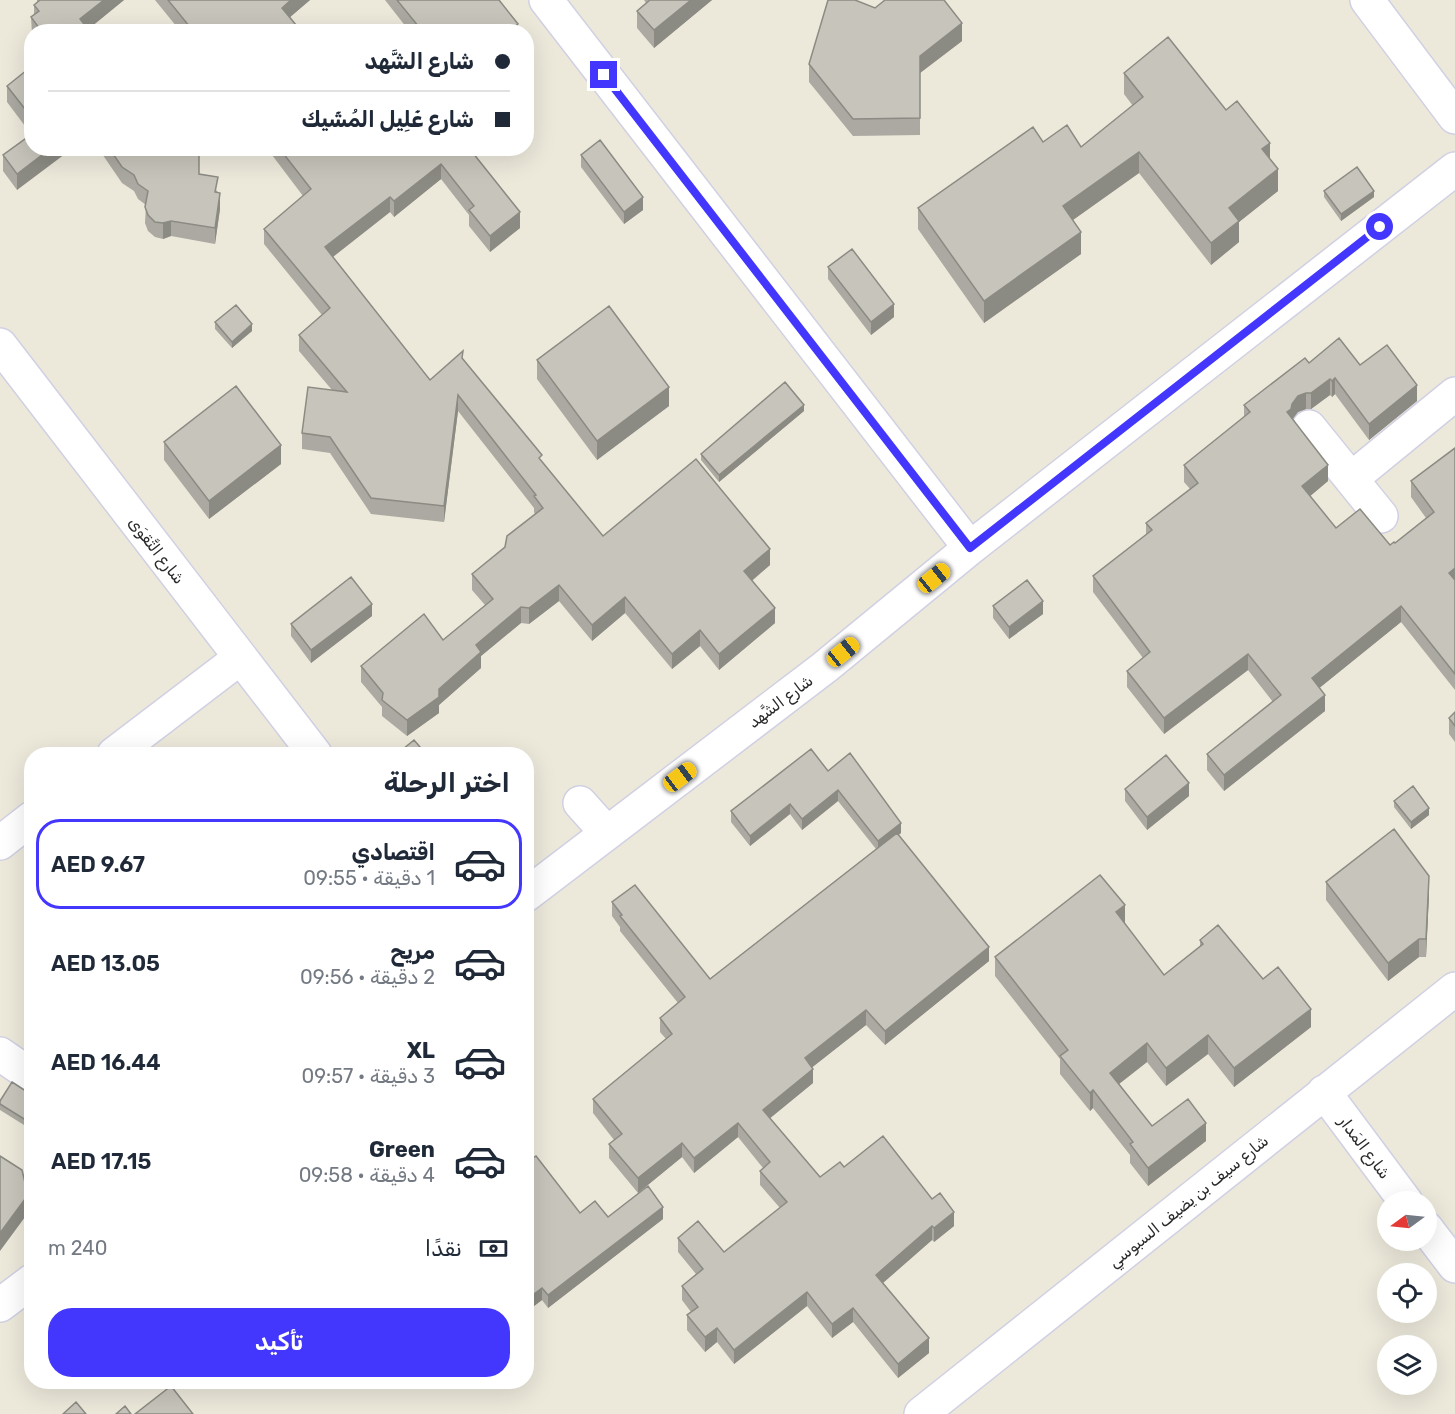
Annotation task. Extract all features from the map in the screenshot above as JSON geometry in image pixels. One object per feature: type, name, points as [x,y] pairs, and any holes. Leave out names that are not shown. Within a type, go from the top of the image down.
[{"type":"street","points":[[546,0],[970,548]]},
{"type":"street","points":[[1367,0],[1455,117]]},
{"type":"street","name":"شارع الشَّهد","points":[[534,889],[825,667],[970,548],[1455,169]]},
{"type":"street","name":"شارع التَّقوَى","points":[[0,345],[310,747]]},
{"type":"street","points":[[1351,478],[1455,394]]},
{"type":"street","points":[[1310,428],[1381,516]]},
{"type":"street","points":[[123,747],[240,658]]},
{"type":"street","points":[[580,803],[607,833]]},
{"type":"street","points":[[0,843],[24,824]]},
{"type":"street","name":"شارع سيف بن يضيف السبوسي","points":[[922,1414],[1455,989]]},
{"type":"street","points":[[0,1054],[24,1070]]},
{"type":"street","name":"شارع المَدار","points":[[1324,1092],[1398,1191]]},
{"type":"street","points":[[1437,1242],[1455,1266]]},
{"type":"street","points":[[0,1305],[24,1287]]},
{"type":"building","points":[[40,0],[104,0],[80,19],[84,24],[36,24],[31,17],[39,11],[34,5]]},
{"type":"building","points":[[168,0],[291,0],[282,8],[295,24],[188,24]]},
{"type":"building","points":[[397,0],[499,0],[518,24],[416,24]]},
{"type":"building","points":[[650,0],[691,0],[654,30],[637,11]]},
{"type":"building","points":[[828,0],[855,0],[875,8],[885,0],[944,0],[962,23],[920,56],[920,118],[853,119],[809,64]]},
{"type":"building","points":[[1168,37],[1226,110],[1237,101],[1270,143],[1262,149],[1278,169],[1229,208],[1239,221],[1211,243],[1139,152],[1063,206],[1081,232],[984,301],[918,208],[1033,127],[1043,142],[1067,125],[1081,147],[1143,97],[1124,73]]},
{"type":"building","points":[[24,72],[24,108],[7,86]]},
{"type":"building","points":[[24,140],[24,156],[41,156],[17,174],[3,155]]},
{"type":"building","points":[[600,140],[643,197],[624,212],[581,155]]},
{"type":"building","points":[[114,156],[199,156],[199,174],[218,177],[215,192],[220,193],[215,228],[171,221],[155,222],[148,215],[145,207],[148,191],[138,184],[134,175],[122,167]]},
{"type":"building","points":[[285,156],[475,156],[520,212],[490,236],[469,210],[474,206],[441,164],[394,201],[390,197],[325,247],[430,380],[463,351],[462,358],[542,455],[539,458],[603,536],[696,459],[770,549],[744,571],[775,608],[719,654],[700,630],[672,654],[625,597],[592,625],[559,585],[529,608],[521,607],[476,645],[481,652],[439,689],[439,697],[407,720],[382,700],[383,693],[361,666],[424,614],[443,640],[493,599],[472,574],[505,547],[507,536],[543,508],[534,496],[536,495],[458,395],[444,506],[371,498],[330,437],[302,433],[308,387],[347,392],[299,335],[330,308],[264,229],[311,189]]},
{"type":"building","points":[[1357,167],[1374,191],[1341,214],[1324,191]]},
{"type":"building","points":[[852,249],[894,304],[871,322],[828,267]]},
{"type":"building","points":[[236,305],[252,324],[232,342],[215,322]]},
{"type":"building","points":[[609,306],[669,387],[597,441],[537,360]]},
{"type":"building","points":[[1339,338],[1360,365],[1387,345],[1417,385],[1369,424],[1335,378],[1332,381],[1330,379],[1311,393],[1298,396],[1287,412],[1328,465],[1302,486],[1336,528],[1360,509],[1390,545],[1434,512],[1411,481],[1455,448],[1455,568],[1449,573],[1455,580],[1455,674],[1401,606],[1312,678],[1325,695],[1224,775],[1207,754],[1281,695],[1248,654],[1164,718],[1127,671],[1150,652],[1093,576],[1152,530],[1146,523],[1198,483],[1184,465],[1250,412],[1244,405],[1305,358],[1309,363]]},
{"type":"building","points":[[785,382],[804,405],[719,475],[701,454]]},
{"type":"building","points":[[236,386],[281,445],[209,501],[164,442]]},
{"type":"building","points":[[351,577],[372,604],[311,650],[291,624]]},
{"type":"building","points":[[1027,580],[1043,601],[1009,627],[993,606]]},
{"type":"building","points":[[1455,712],[1455,726],[1449,718]]},
{"type":"building","points":[[414,740],[420,747],[406,747]]},
{"type":"building","points":[[811,749],[828,771],[850,753],[901,823],[878,841],[838,790],[802,819],[790,804],[750,836],[731,811]]},
{"type":"building","points":[[1166,755],[1189,783],[1147,817],[1125,789]]},
{"type":"building","points":[[1413,786],[1429,808],[1411,822],[1394,801]]},
{"type":"building","points":[[1394,829],[1429,876],[1426,939],[1419,939],[1388,963],[1326,882]]},
{"type":"building","points":[[897,833],[989,947],[885,1031],[866,1010],[805,1058],[813,1069],[763,1110],[820,1177],[840,1162],[844,1167],[883,1136],[932,1199],[940,1193],[954,1212],[934,1228],[932,1226],[876,1275],[929,1338],[898,1364],[853,1308],[832,1324],[807,1292],[734,1350],[717,1328],[705,1337],[687,1315],[698,1307],[682,1286],[703,1269],[678,1238],[698,1221],[724,1252],[787,1202],[760,1171],[770,1162],[738,1123],[694,1158],[682,1143],[638,1178],[609,1144],[622,1134],[593,1099],[672,1034],[660,1018],[685,997],[620,916],[622,915],[612,902],[635,885],[710,979]]},
{"type":"building","points":[[1100,875],[1125,905],[1116,912],[1164,975],[1203,944],[1200,940],[1218,925],[1263,979],[1278,967],[1311,1009],[1234,1068],[1208,1035],[1166,1068],[1147,1043],[1110,1073],[1152,1126],[1188,1099],[1206,1123],[1148,1168],[1130,1144],[1133,1142],[1093,1090],[1090,1093],[1060,1056],[1068,1050],[995,957]]},
{"type":"building","points":[[12,1082],[24,1090],[24,1119],[0,1104]]},
{"type":"building","points":[[0,1156],[22,1170],[24,1200],[0,1233]]},
{"type":"building","points":[[536,1156],[580,1213],[595,1201],[608,1217],[648,1186],[663,1207],[548,1295],[542,1288],[534,1294],[534,1157]]},
{"type":"building","points":[[167,1389],[173,1389],[193,1414],[135,1414]]},
{"type":"building","points":[[76,1402],[86,1414],[63,1414]]},
{"type":"building","points":[[125,1406],[131,1414],[116,1414]]},
{"type":"route","points":[[604,75],[970,548],[1380,227]]}]
